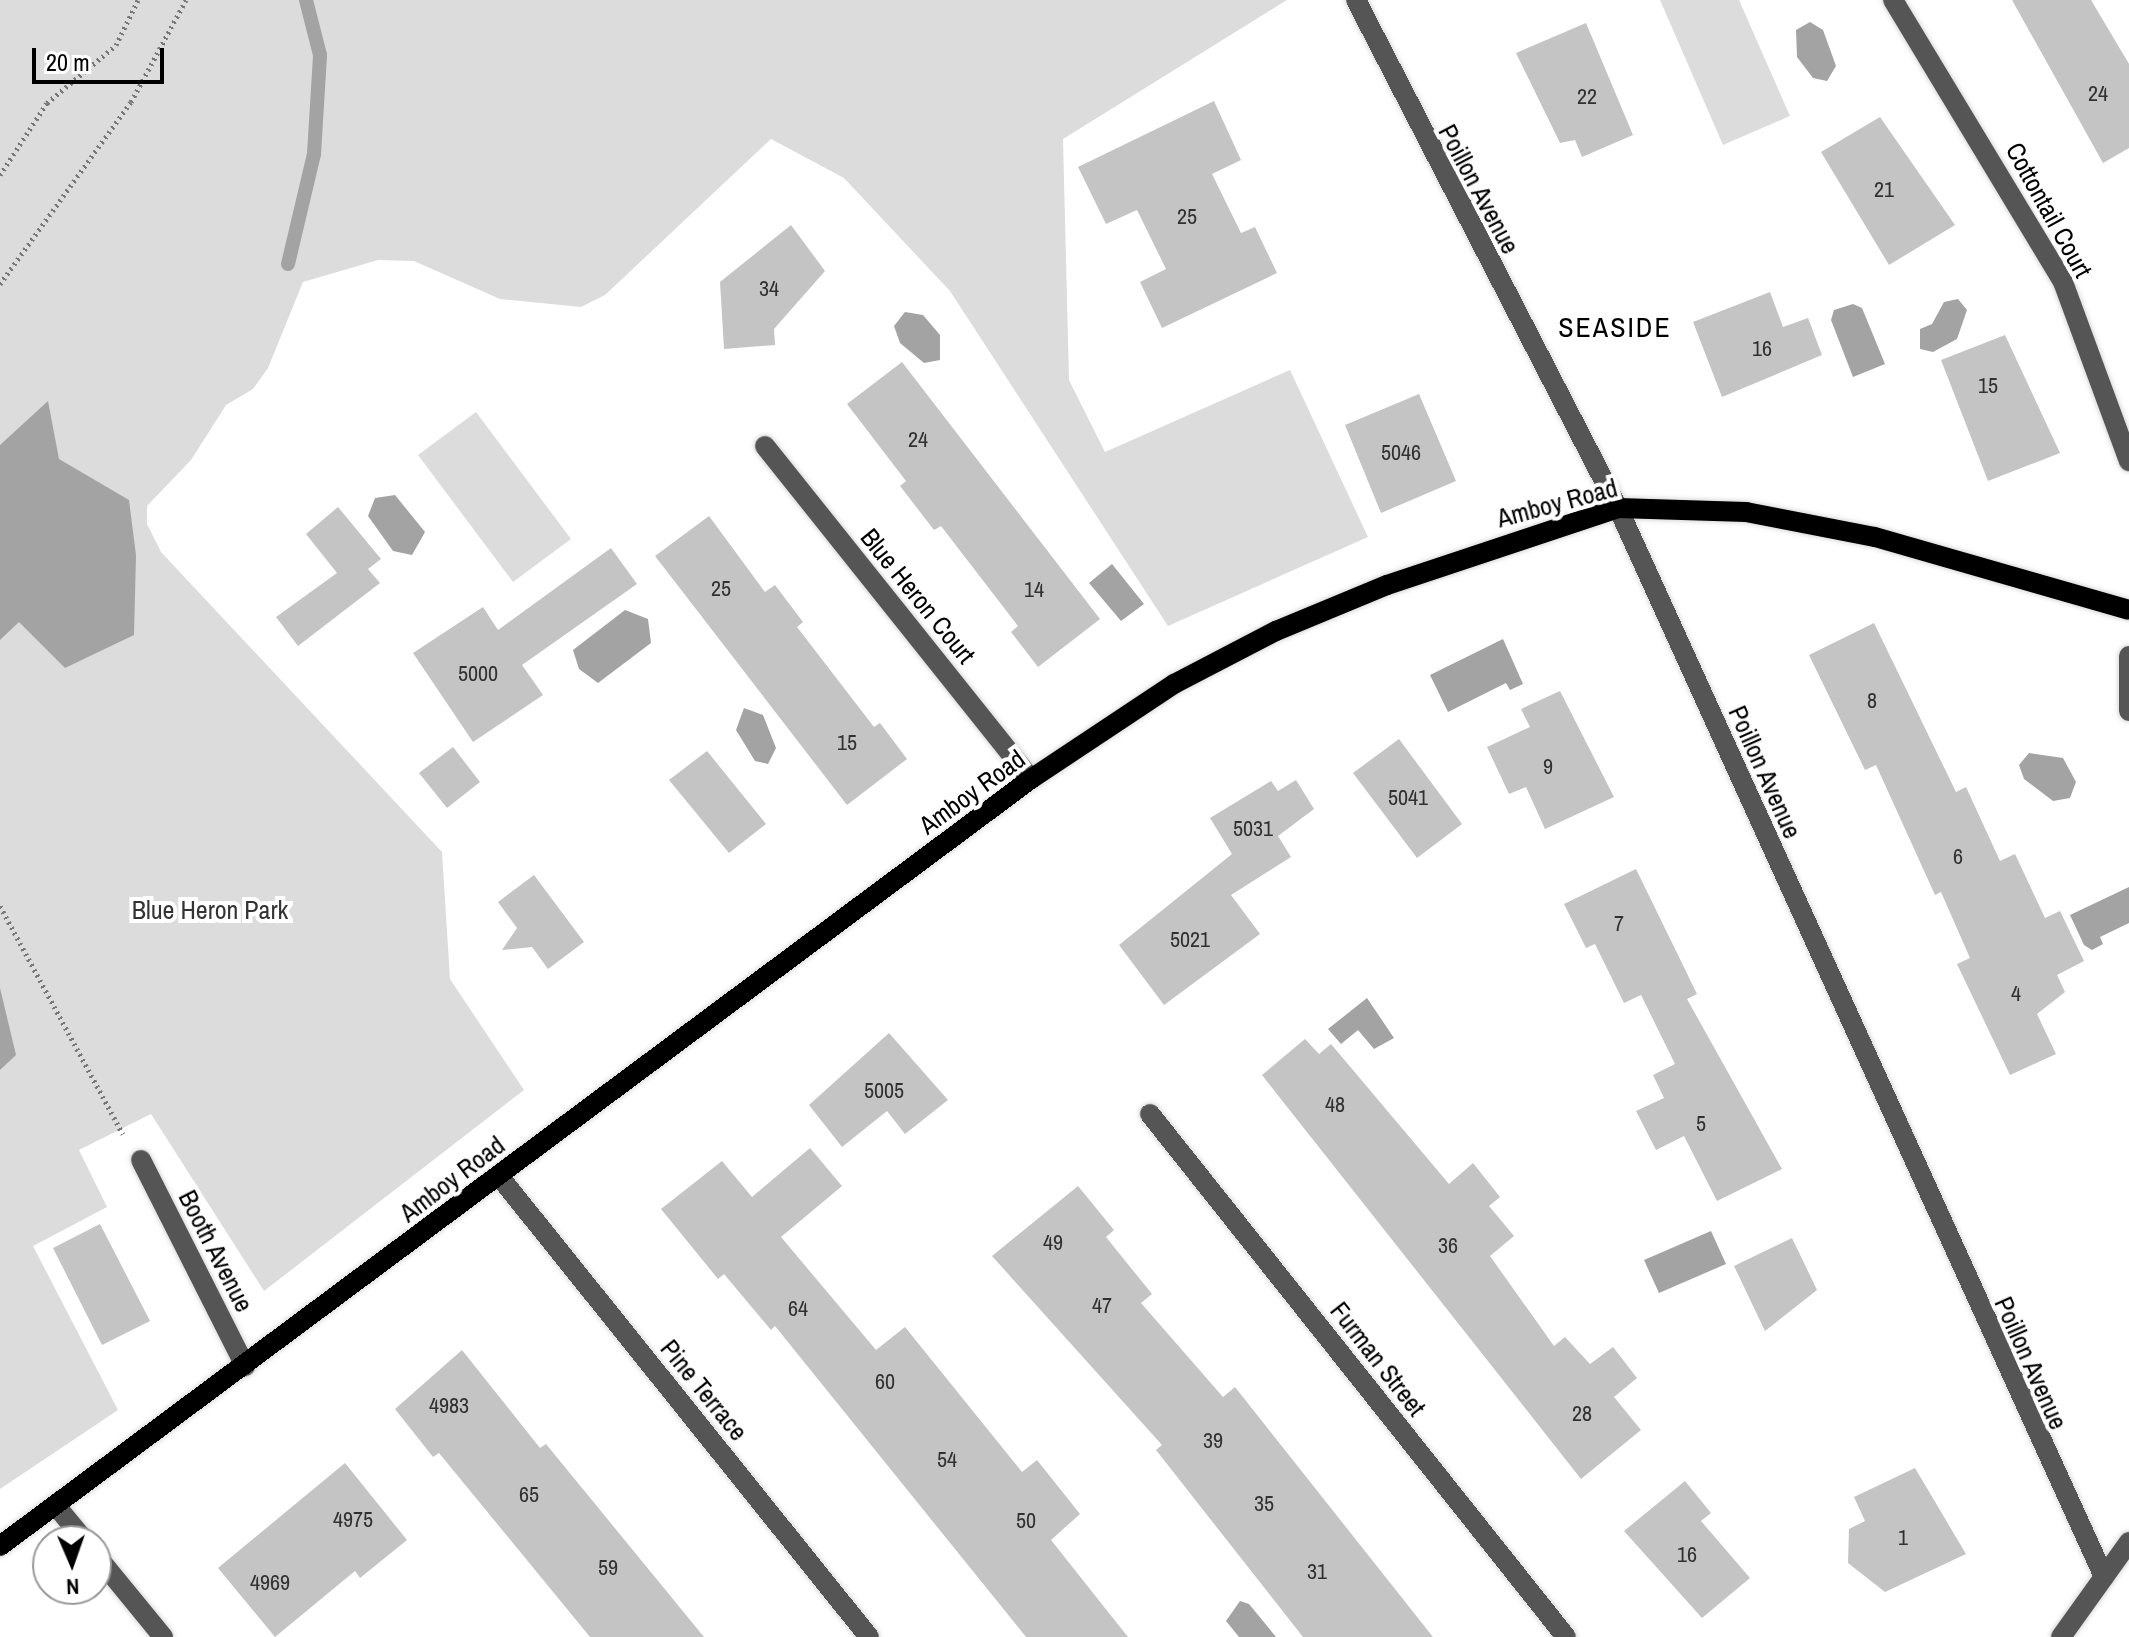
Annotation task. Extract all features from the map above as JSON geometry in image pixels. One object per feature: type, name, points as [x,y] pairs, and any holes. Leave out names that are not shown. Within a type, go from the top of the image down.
[{"type":"main road","name":"Amboy Road","points":[[0,1546],[57,1507],[1031,779],[1174,684],[1276,631],[1415,575],[1618,508],[1746,512],[1875,537],[2129,610]]},
{"type":"street","name":"Poillon Avenue","points":[[1356,0],[1618,508],[2104,1577]]},
{"type":"street","name":"Cottontail Court","points":[[1893,0],[2063,282],[2129,461]]},
{"type":"street","name":"Blue Heron Court","points":[[765,446],[1031,779]]},
{"type":"street","points":[[2129,656],[2129,711]]},
{"type":"street","name":"Furman Street","points":[[1150,1114],[1566,1637]]},
{"type":"street","name":"Booth Avenue","points":[[141,1160],[245,1366]]},
{"type":"street","name":"Pine Terrace","points":[[499,1176],[869,1637]]},
{"type":"street","points":[[57,1507],[72,1525]]},
{"type":"street","points":[[2061,1637],[2129,1542]]},
{"type":"street","points":[[112,1575],[163,1637]]},
{"type":"path","points":[[0,175],[47,103],[116,45],[138,0]]},
{"type":"path","points":[[0,284],[131,102],[186,0]]},
{"type":"path","points":[[0,906],[141,1160]]},
{"type":"green space","name":"Blue Heron Park","points":[[0,0],[1287,0],[1063,139],[1069,380],[1105,452],[1290,370],[1368,537],[1168,626],[950,291],[844,178],[771,139],[605,295],[581,307],[500,299],[414,261],[378,260],[303,282],[268,368],[253,389],[226,405],[191,460],[147,506],[147,524],[161,552],[442,852],[450,979],[524,1090],[264,1291],[151,1114],[79,1150],[107,1207],[33,1246],[118,1410],[0,1489]]},
{"type":"green space","points":[[1660,0],[1739,0],[1790,116],[1723,145]]},
{"type":"green space","points":[[476,412],[571,539],[513,582],[418,455]]},
{"type":"shaded area","points":[[1810,22],[1823,30],[1836,66],[1827,81],[1813,78],[1797,57],[1796,30]]},
{"type":"shaded area","points":[[1958,299],[1967,310],[1957,339],[1933,352],[1920,349],[1920,329],[1932,324],[1944,302]]},
{"type":"shaded area","points":[[1853,304],[1862,308],[1885,364],[1853,377],[1831,320],[1834,310]]},
{"type":"shaded area","points":[[905,312],[923,315],[940,335],[940,360],[924,363],[900,343],[894,326]]},
{"type":"shaded area","points":[[48,401],[59,459],[129,500],[136,555],[134,635],[65,668],[19,622],[0,640],[0,445]]},
{"type":"shaded area","points":[[395,495],[425,532],[412,555],[393,551],[368,516],[375,498]]},
{"type":"shaded area","points":[[1112,564],[1144,604],[1121,621],[1089,583]]},
{"type":"shaded area","points":[[625,610],[648,619],[651,643],[598,683],[579,669],[573,650]]},
{"type":"shaded area","points":[[1503,639],[1523,684],[1510,690],[1506,683],[1448,712],[1430,675]]},
{"type":"shaded area","points":[[744,708],[763,715],[776,748],[768,764],[755,761],[736,730]]},
{"type":"shaded area","points":[[2029,753],[2063,758],[2076,782],[2070,798],[2053,801],[2024,779],[2019,765]]},
{"type":"shaded area","points":[[2129,887],[2129,923],[2100,937],[2103,944],[2092,950],[2084,945],[2070,915]]},
{"type":"shaded area","points":[[0,988],[16,1055],[0,1070]]},
{"type":"shaded area","points":[[1367,998],[1394,1038],[1374,1049],[1358,1030],[1341,1044],[1328,1029]]},
{"type":"shaded area","points":[[1711,1231],[1726,1264],[1659,1293],[1644,1260]]},
{"type":"shaded area","points":[[1240,1601],[1249,1604],[1276,1637],[1239,1637],[1226,1621]]},
{"type":"building","points":[[2012,0],[2091,0],[2129,64],[2129,148],[2103,163]]},
{"type":"building","points":[[1586,23],[1633,135],[1582,157],[1575,140],[1560,143],[1516,53]]},
{"type":"building","points":[[1214,101],[1241,160],[1212,174],[1241,233],[1255,227],[1277,273],[1162,328],[1140,282],[1166,269],[1137,210],[1106,224],[1078,167]]},
{"type":"building","points":[[1880,117],[1955,225],[1889,265],[1821,152]]},
{"type":"building","points":[[791,225],[825,271],[774,329],[775,345],[724,349],[720,282]]},
{"type":"building","points":[[1770,292],[1783,327],[1808,318],[1822,355],[1722,397],[1693,322]]},
{"type":"building","points":[[2005,335],[2060,453],[1988,481],[1941,360]]},
{"type":"building","points":[[902,362],[1100,619],[1038,667],[1011,632],[1018,626],[941,526],[934,530],[900,486],[906,481],[847,404]]},
{"type":"building","points":[[1419,394],[1456,481],[1381,513],[1345,425]]},
{"type":"building","points":[[338,507],[381,559],[368,569],[380,583],[298,646],[276,617],[337,573],[306,534]]},
{"type":"building","points":[[709,516],[765,592],[775,585],[803,622],[797,627],[874,727],[880,723],[907,759],[847,805],[655,556]]},
{"type":"building","points":[[611,548],[637,584],[522,665],[543,695],[473,742],[413,653],[483,607],[498,630]]},
{"type":"building","points":[[1874,623],[1956,792],[1966,787],[2000,861],[2015,854],[2045,918],[2060,911],[2084,961],[2057,975],[2065,992],[2037,1014],[2056,1054],[2010,1075],[1957,964],[1970,958],[1941,892],[1935,895],[1876,765],[1865,770],[1809,655]]},
{"type":"building","points":[[1560,691],[1614,797],[1545,829],[1526,787],[1509,794],[1487,747],[1530,727],[1521,709]]},
{"type":"building","points":[[1399,739],[1462,824],[1417,858],[1353,773]]},
{"type":"building","points":[[453,747],[480,782],[447,808],[419,773]]},
{"type":"building","points":[[707,751],[766,824],[729,853],[669,780]]},
{"type":"building","points":[[1296,780],[1314,809],[1278,836],[1291,857],[1231,895],[1260,934],[1164,1005],[1119,945],[1232,854],[1210,818],[1271,781],[1278,791]]},
{"type":"building","points":[[1636,869],[1697,994],[1687,999],[1782,1169],[1717,1201],[1684,1136],[1656,1150],[1636,1111],[1664,1098],[1653,1075],[1675,1064],[1641,995],[1624,1003],[1595,944],[1586,948],[1564,904]]},
{"type":"building","points":[[534,875],[584,942],[548,969],[532,947],[502,950],[517,928],[498,902]]},
{"type":"building","points":[[889,1033],[948,1100],[905,1134],[887,1111],[842,1147],[809,1105]]},
{"type":"building","points":[[1305,1039],[1319,1054],[1331,1044],[1449,1184],[1473,1163],[1500,1197],[1489,1206],[1514,1236],[1490,1256],[1554,1346],[1565,1337],[1590,1364],[1613,1347],[1637,1378],[1614,1397],[1641,1430],[1581,1479],[1262,1075]]},
{"type":"building","points":[[810,1148],[842,1186],[781,1237],[876,1350],[905,1327],[1022,1472],[1037,1460],[1080,1514],[1051,1540],[1128,1637],[1026,1637],[775,1326],[771,1330],[724,1274],[718,1279],[661,1209],[722,1161],[752,1197]]},
{"type":"building","points":[[1078,1186],[1114,1230],[1106,1237],[1152,1294],[1141,1303],[1223,1397],[1235,1387],[1433,1637],[1303,1637],[1156,1450],[1162,1445],[992,1256]]},
{"type":"building","points":[[100,1224],[150,1321],[102,1345],[53,1248]]},
{"type":"building","points":[[1792,1238],[1817,1290],[1765,1331],[1734,1266]]},
{"type":"building","points":[[462,1350],[540,1448],[546,1444],[704,1637],[590,1637],[439,1453],[433,1457],[395,1409]]},
{"type":"building","points":[[345,1463],[407,1540],[360,1578],[355,1571],[275,1637],[218,1568]]},
{"type":"building","points":[[1915,1468],[1966,1554],[1885,1592],[1848,1563],[1849,1529],[1865,1521],[1854,1497]]},
{"type":"building","points":[[1685,1481],[1711,1513],[1701,1521],[1750,1578],[1702,1618],[1624,1531]]},
{"type":"waterway","points":[[288,264],[314,154],[320,55],[306,0]]},
{"type":"district","name":"SEASIDE","points":[[1615,327]]}]
